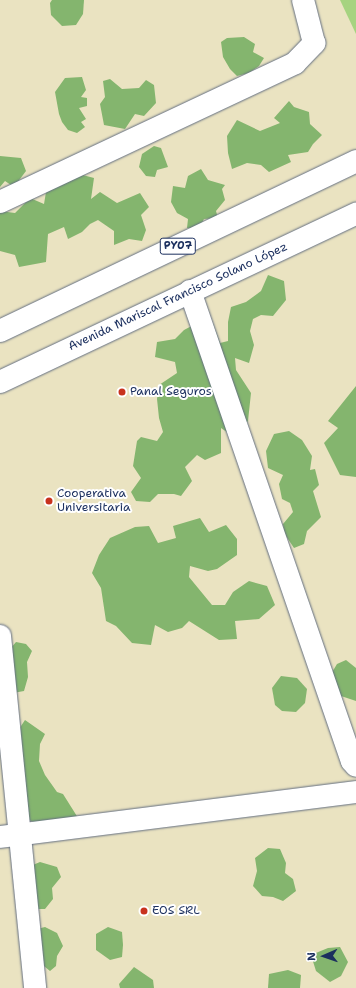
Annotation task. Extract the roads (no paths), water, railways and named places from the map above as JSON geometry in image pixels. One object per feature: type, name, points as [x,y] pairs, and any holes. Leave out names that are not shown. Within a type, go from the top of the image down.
[{"type":"street","points":[[0,202],[295,63],[314,43],[303,0]]},
{"type":"street","name":"PY07","points":[[0,331],[356,161]]},
{"type":"street","name":"Avenida Mariscal Francisco Solano López","points":[[0,382],[190,291],[356,214]]},
{"type":"street","points":[[190,291],[352,761],[356,766]]},
{"type":"street","points":[[0,636],[10,835],[35,988]]},
{"type":"street","points":[[10,835],[356,792]]},
{"type":"place","name":"Panal Seguros","points":[[122,392]]},
{"type":"place","name":"Cooperativa Universitaria","points":[[49,501]]},
{"type":"place","name":"EOS SRL","points":[[144,911]]}]
